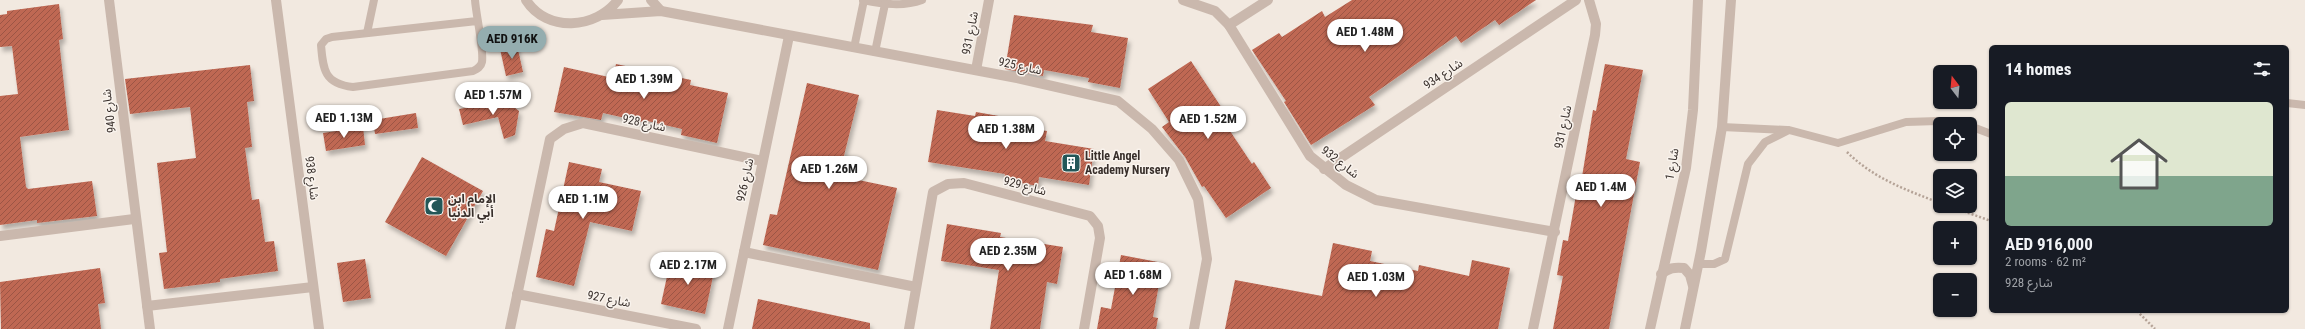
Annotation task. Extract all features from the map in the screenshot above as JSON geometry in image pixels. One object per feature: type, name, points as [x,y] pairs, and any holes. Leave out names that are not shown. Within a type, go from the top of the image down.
[{"type":"street","name":"شارع 940","points":[[109,0],[134,219],[150,329]]},
{"type":"street","name":"شارع 938","points":[[276,0],[319,329]]},
{"type":"street","points":[[526,0],[537,12],[549,19],[562,23],[576,24],[589,21],[602,15],[618,0]]},
{"type":"street","points":[[651,0],[661,11]]},
{"type":"street","name":"شارع 931","points":[[976,70],[989,0]]},
{"type":"street","name":"شارع 932","points":[[1183,0],[1215,11],[1229,25],[1310,156],[1324,169],[1346,185],[1376,200],[1555,232]]},
{"type":"street","points":[[1229,25],[1268,0]]},
{"type":"street","name":"شارع 934","points":[[1324,169],[1576,0]]},
{"type":"street","name":"شارع 931","points":[[1533,329],[1555,232],[1595,35],[1596,24],[1589,0]]},
{"type":"street","name":"شارع 1","points":[[1650,329],[1661,274],[1686,168],[1693,110],[1698,0]]},
{"type":"street","points":[[1685,329],[1699,264],[1722,127],[1731,0]]},
{"type":"street","name":"شارع 925","points":[[602,15],[661,11],[976,70],[1118,102],[1156,134],[1179,160],[1198,199],[1207,259],[1194,329]]},
{"type":"street","name":"شارع 926","points":[[728,329],[789,36]]},
{"type":"street","name":"شارع 928","points":[[510,329],[550,139],[564,129],[583,123],[762,161]]},
{"type":"street","name":"شارع 929","points":[[909,329],[933,192],[948,184],[964,183],[1090,216],[1098,226],[1100,238],[1084,329]]},
{"type":"street","points":[[0,236],[134,219]]},
{"type":"street","points":[[744,252],[916,286]]},
{"type":"street","points":[[1661,274],[1668,269],[1675,267],[1684,268],[1690,275],[1694,288]]},
{"type":"street","points":[[146,306],[313,287]]},
{"type":"street","name":"شارع 927","points":[[517,294],[696,329]]},
{"type":"lane","points":[[368,33],[374,0]]},
{"type":"lane","points":[[475,0],[482,62],[478,69],[473,71],[353,87],[346,86],[329,78],[323,69],[321,45],[326,39],[332,37],[477,21]]},
{"type":"lane","points":[[854,48],[863,0],[885,4],[907,4],[922,0]]},
{"type":"lane","points":[[875,52],[885,4]]},
{"type":"lane","points":[[2289,103],[2305,105]]},
{"type":"lane","points":[[1722,127],[1789,130],[1838,142],[1906,122],[1933,121]]},
{"type":"lane","points":[[1977,129],[1989,133]]},
{"type":"lane","points":[[1699,264],[1714,264],[1725,259],[1748,164],[1765,142],[1789,130]]},
{"type":"path","points":[[1838,142],[1863,166],[1878,176],[1908,191],[1933,200]]},
{"type":"path","points":[[1969,213],[1989,220]]},
{"type":"path","points":[[2139,313],[2155,329]]},
{"type":"building","points":[[1352,0],[1536,0],[1499,25],[1495,20],[1461,43],[1456,36],[1369,97],[1375,105],[1311,145],[1284,102],[1286,101],[1252,50],[1279,33],[1282,37],[1322,11],[1325,17]]},
{"type":"building","points":[[59,4],[63,39],[59,40],[69,130],[20,137],[26,187],[28,189],[92,181],[97,216],[37,223],[37,220],[0,225],[0,96],[18,94],[12,46],[0,47],[0,15],[7,14],[7,11]]},
{"type":"building","points":[[1014,15],[1093,25],[1091,32],[1128,38],[1120,88],[1088,82],[1089,78],[1044,70],[1043,76],[1005,69]]},
{"type":"building","points":[[517,45],[523,72],[506,76],[500,49]]},
{"type":"building","points":[[1191,61],[1231,122],[1226,125],[1252,164],[1254,162],[1271,188],[1226,218],[1204,186],[1202,187],[1185,157],[1162,127],[1169,122],[1148,89]]},
{"type":"building","points":[[616,64],[691,80],[690,85],[728,93],[717,143],[681,135],[682,129],[643,120],[643,122],[603,113],[601,120],[554,112],[564,67],[613,78]]},
{"type":"building","points":[[1605,64],[1643,70],[1626,159],[1640,162],[1609,329],[1553,329],[1563,276],[1557,275],[1563,240],[1568,241],[1576,195],[1579,195],[1593,110],[1596,111]]},
{"type":"building","points":[[250,65],[254,101],[247,102],[252,147],[245,148],[252,200],[259,199],[265,242],[274,241],[278,271],[220,279],[220,282],[164,289],[159,253],[167,252],[157,163],[196,158],[190,107],[130,114],[125,79]]},
{"type":"building","points":[[807,83],[859,95],[839,176],[897,188],[878,270],[763,245],[770,214],[777,215]]},
{"type":"building","points":[[506,101],[519,111],[515,135],[504,139],[498,117],[463,125],[459,109]]},
{"type":"building","points":[[937,110],[975,116],[976,112],[1010,118],[1009,125],[1047,131],[1045,141],[1094,149],[1089,185],[1039,177],[1038,186],[1004,180],[1005,174],[928,162]]},
{"type":"building","points":[[416,113],[418,128],[375,134],[373,120]]},
{"type":"building","points":[[363,127],[365,145],[326,151],[323,133]]},
{"type":"building","name":"الإمام ابن أبي الدنيا","points":[[422,157],[483,191],[446,256],[385,222]]},
{"type":"building","points":[[569,162],[602,169],[599,182],[641,191],[632,231],[590,222],[574,286],[536,277],[546,229],[554,231]]},
{"type":"building","points":[[947,224],[1001,233],[1000,237],[1063,247],[1057,284],[1047,282],[1040,329],[990,329],[999,270],[941,261]]},
{"type":"building","points":[[1333,243],[1372,251],[1370,261],[1418,271],[1419,265],[1469,276],[1472,260],[1510,268],[1498,329],[1225,329],[1235,280],[1322,296]]},
{"type":"building","points":[[1121,255],[1163,263],[1153,317],[1158,318],[1156,329],[1097,329],[1101,307],[1111,309]]},
{"type":"building","points":[[671,258],[715,267],[705,314],[661,304]]},
{"type":"building","points":[[365,259],[371,298],[343,302],[337,263]]},
{"type":"building","points":[[100,268],[105,303],[98,304],[101,329],[1,329],[0,282]]},
{"type":"building","points":[[758,299],[870,323],[870,329],[752,329]]},
{"type":"place","name":"Little Angel Academy Nursery","points":[[1071,163]]},
{"type":"place","name":"الإمام ابن أبي الدنيا","points":[[434,206]]}]
